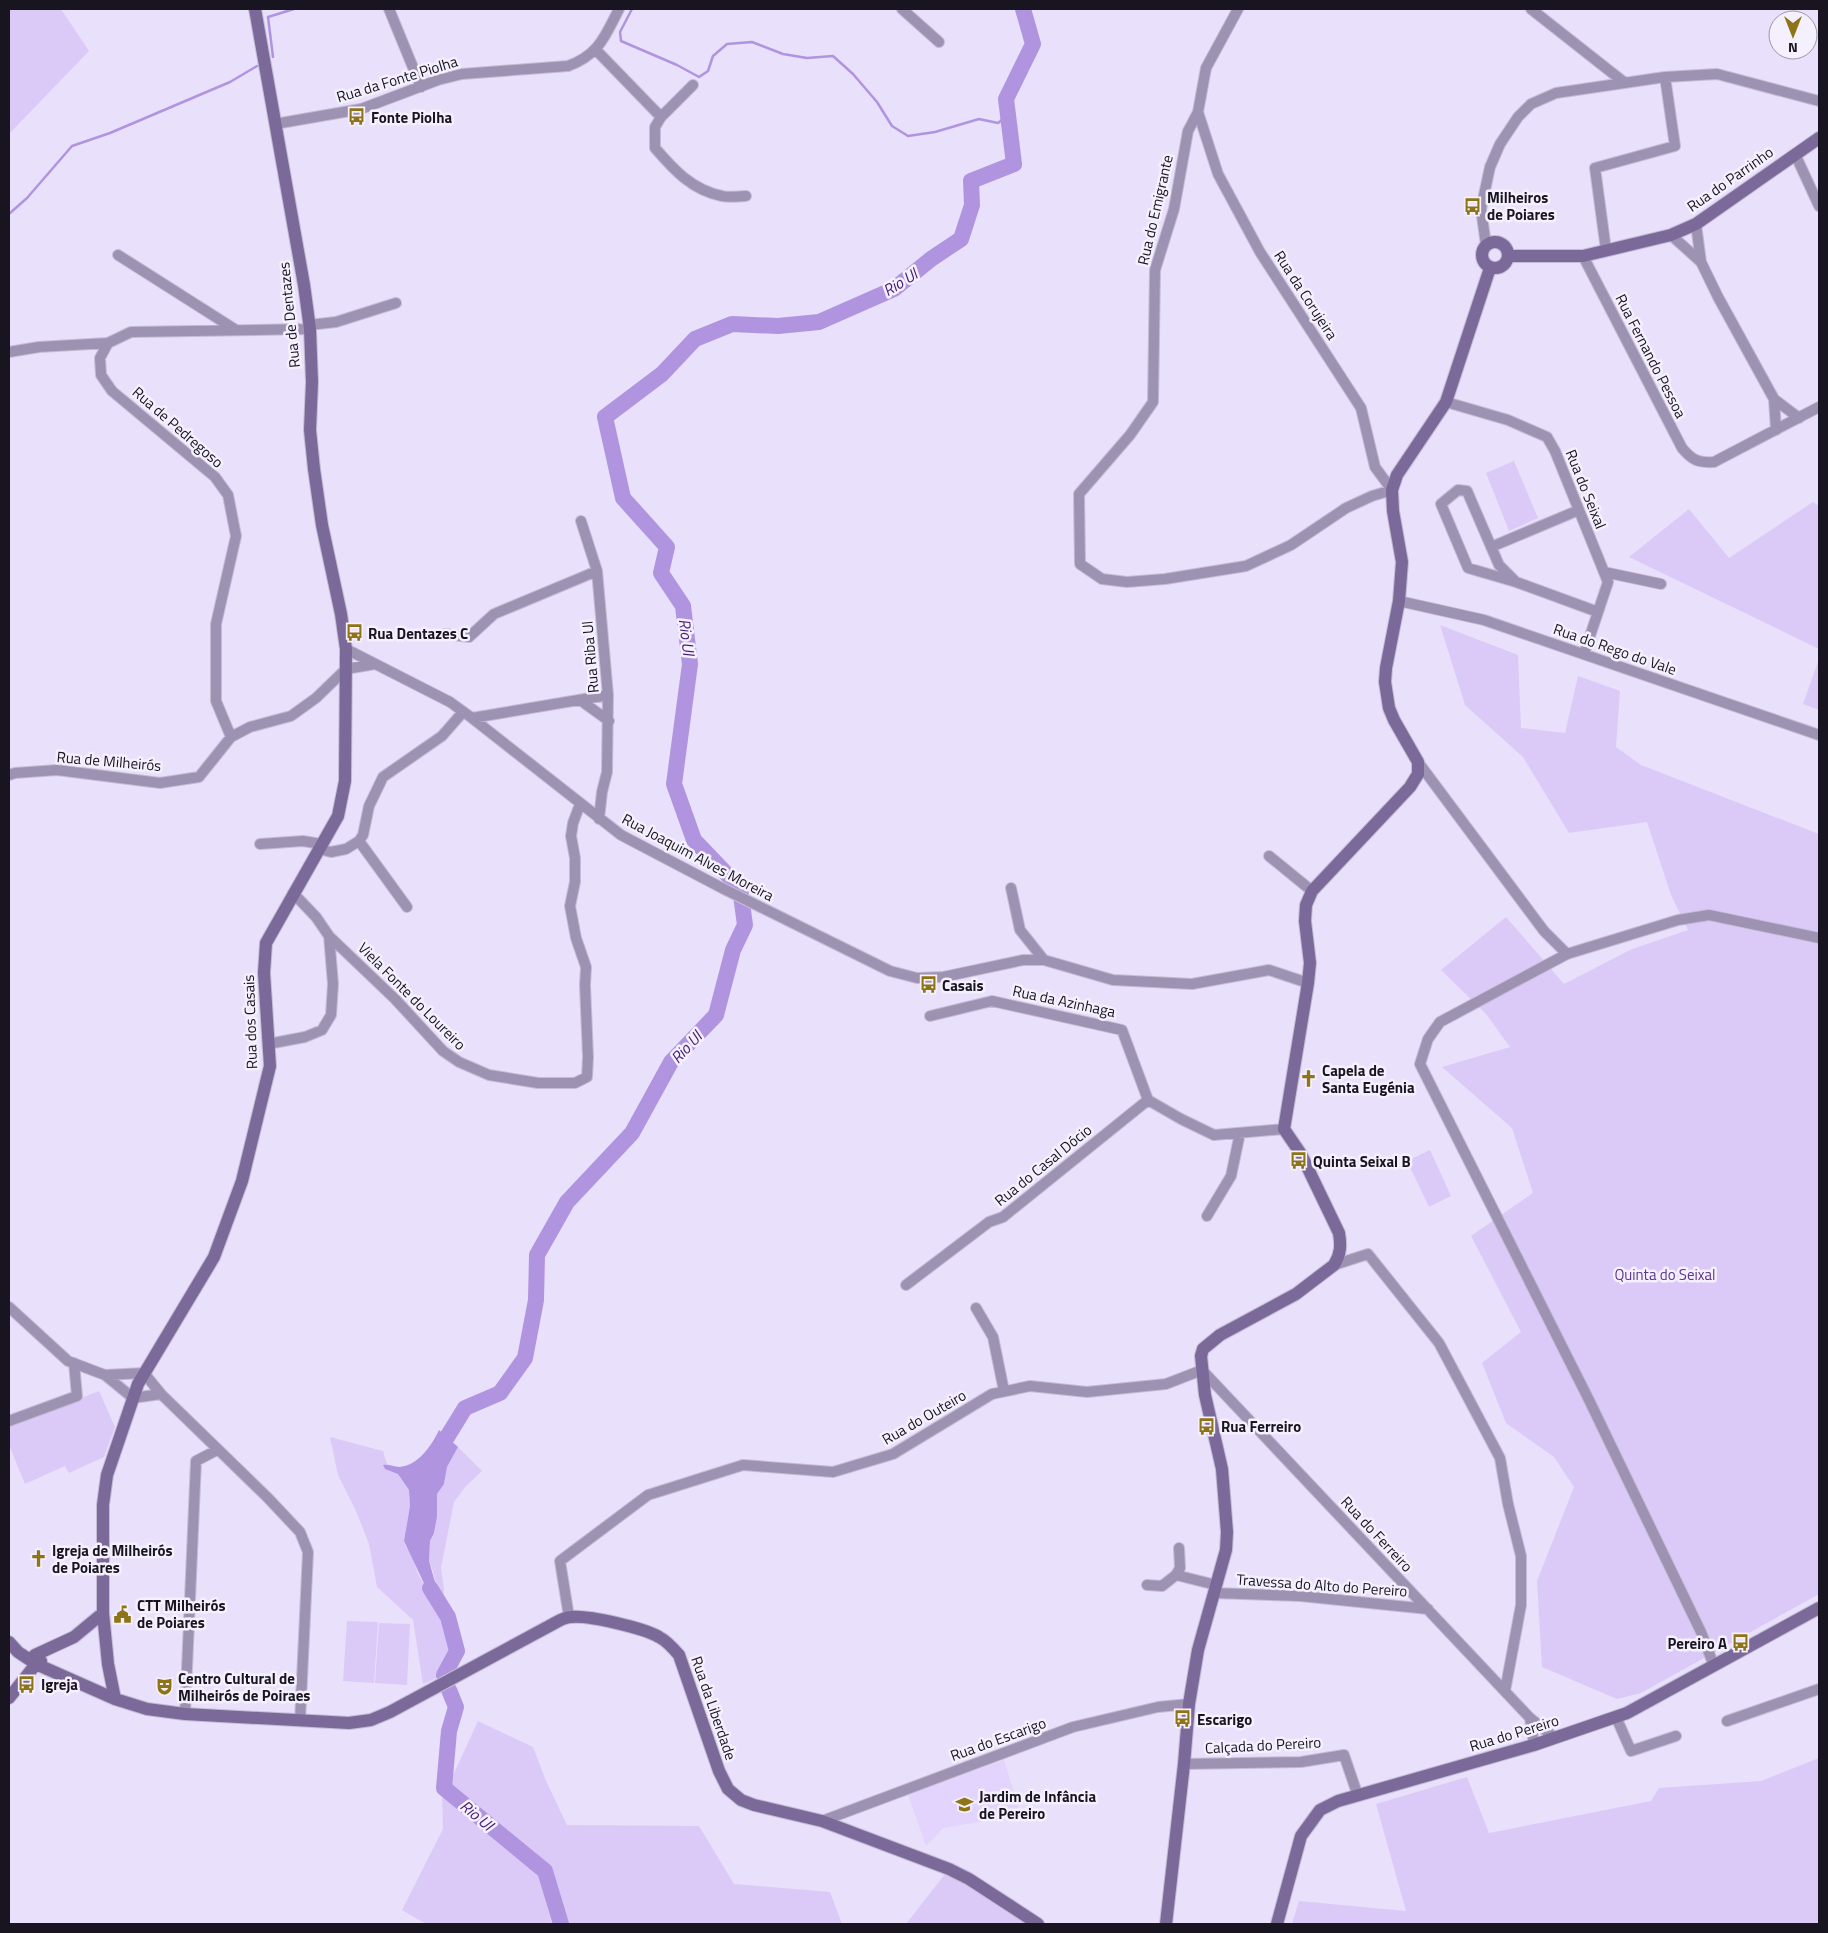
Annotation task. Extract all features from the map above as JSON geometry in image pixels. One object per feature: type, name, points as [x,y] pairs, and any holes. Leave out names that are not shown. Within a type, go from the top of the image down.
[{"type":"street","name":"Rua de Dentazes","points":[[255,9],[309,327],[312,382],[310,430],[314,469],[322,525],[341,614],[346,649]]},
{"type":"street","points":[[389,9],[421,87]]},
{"type":"street","name":"Rua da Fonte Piolha","points":[[276,124],[361,109],[438,80],[462,74],[568,66],[581,61],[596,50],[603,41],[619,9]]},
{"type":"street","points":[[902,9],[939,42]]},
{"type":"street","name":"Rua do Emigrante","points":[[1238,9],[1206,68],[1198,112],[1188,131],[1174,209],[1155,270],[1153,402],[1130,434],[1079,494],[1080,564],[1102,579],[1127,582],[1165,579],[1246,566],[1291,545],[1346,508],[1372,496],[1392,490]]},
{"type":"street","points":[[1531,9],[1625,83]]},
{"type":"street","points":[[596,50],[661,117]]},
{"type":"street","points":[[1486,245],[1481,209],[1490,167],[1500,144],[1518,117],[1531,104],[1556,93],[1665,77],[1716,74],[1819,101]]},
{"type":"street","points":[[1606,250],[1595,168],[1675,146],[1665,77]]},
{"type":"street","points":[[693,85],[661,117],[655,127],[655,148],[674,170],[691,185],[723,197],[746,196]]},
{"type":"street","name":"Rua da Corujeira","points":[[1198,112],[1218,174],[1260,252],[1361,408],[1375,467],[1392,490]]},
{"type":"street","name":"Rua do Parrinho","points":[[1508,256],[1583,256],[1671,235],[1696,224],[1819,138]]},
{"type":"street","points":[[1795,154],[1819,206]]},
{"type":"street","points":[[1696,224],[1701,262],[1736,331],[1774,399],[1799,418]]},
{"type":"street","points":[[1671,235],[1701,262]]},
{"type":"street","points":[[1494,242],[1503,244],[1506,248],[1507,260],[1502,266],[1490,268],[1482,257],[1483,249],[1486,245],[1494,242]]},
{"type":"street","points":[[118,254],[236,330]]},
{"type":"street","name":"Rua Fernando Pessoa","points":[[1583,256],[1682,448],[1690,458],[1700,463],[1714,462],[1776,430]]},
{"type":"street","points":[[1490,268],[1446,402],[1397,475],[1392,490],[1402,562],[1399,601],[1386,668],[1386,695],[1394,720],[1418,762],[1544,931],[1567,954]]},
{"type":"street","points":[[9,352],[39,346],[108,343],[131,332],[309,327],[336,322],[396,303]]},
{"type":"street","name":"Rua de Pedregoso","points":[[108,343],[100,358],[101,375],[112,391],[214,477],[228,495],[236,536],[216,624],[216,701],[231,737]]},
{"type":"street","points":[[1774,399],[1776,430],[1819,407]]},
{"type":"street","name":"Rua do Seixal","points":[[1446,402],[1508,420],[1547,437],[1555,451],[1608,582],[1584,654]]},
{"type":"street","points":[[1516,582],[1499,565],[1467,491],[1458,490],[1441,504],[1468,568],[1516,582],[1598,612]]},
{"type":"street","points":[[1491,547],[1579,510]]},
{"type":"street","name":"Rua Riba Ul","points":[[581,521],[597,571],[608,695],[607,772],[602,792],[600,819]]},
{"type":"street","points":[[445,634],[469,637],[494,614],[597,571]]},
{"type":"street","points":[[1604,572],[1661,584]]},
{"type":"street","name":"Rua do Rego do Vale","points":[[1399,601],[1484,620],[1819,735]]},
{"type":"street","name":"Rua Joaquim Alves Moreira","points":[[346,649],[450,702],[621,835],[890,972],[917,978],[943,977],[1023,960],[1044,960],[1114,980],[1192,984],[1269,970],[1308,983]]},
{"type":"street","name":"Rua dos Casais","points":[[114,1699],[103,1614],[103,1505],[107,1474],[141,1379],[214,1257],[242,1181],[270,1066],[264,973],[266,942],[338,816],[345,782],[346,649]]},
{"type":"street","points":[[346,668],[375,664]]},
{"type":"street","name":"Rua de Milheirós","points":[[9,775],[57,770],[160,783],[199,776],[231,737],[250,727],[290,716],[316,698],[346,668]]},
{"type":"street","points":[[260,844],[303,841],[331,852],[346,849],[359,841],[363,835],[368,806],[383,777],[442,736],[467,715],[608,695]]},
{"type":"street","points":[[580,700],[609,721]]},
{"type":"street","points":[[1334,1265],[1340,1251],[1339,1233],[1302,1154],[1284,1129],[1310,963],[1304,922],[1306,905],[1312,891],[1410,787],[1418,774],[1418,762]]},
{"type":"street","points":[[582,806],[602,792]]},
{"type":"street","name":"Viela Fonte do Loureiro","points":[[329,936],[395,999],[444,1051],[458,1062],[489,1075],[538,1083],[575,1083],[587,1077],[586,968],[576,938],[570,906],[575,882],[575,858],[571,836],[573,823],[582,806]]},
{"type":"street","points":[[359,841],[407,907]]},
{"type":"street","points":[[1269,856],[1312,891]]},
{"type":"street","points":[[1011,888],[1020,930],[1044,960]]},
{"type":"street","points":[[268,1044],[305,1036],[322,1030],[331,1015],[333,984],[329,936],[316,917],[293,893]]},
{"type":"street","points":[[1714,1666],[1701,1632],[1589,1400],[1420,1064],[1428,1040],[1440,1022],[1567,954],[1678,920],[1709,915],[1819,938]]},
{"type":"street","name":"Rua da Azinhaga","points":[[930,1016],[992,1001],[1122,1030],[1148,1100]]},
{"type":"street","points":[[1148,1100],[1214,1135],[1284,1129]]},
{"type":"street","name":"Rua do Casal Dócio","points":[[906,1285],[989,1222],[1003,1218],[1148,1100]]},
{"type":"street","points":[[1207,1216],[1231,1176],[1240,1133]]},
{"type":"street","points":[[1166,1924],[1189,1704],[1198,1650],[1226,1550],[1227,1512],[1222,1469],[1205,1395],[1201,1356],[1203,1349],[1208,1344],[1232,1327],[1296,1294],[1334,1265],[1368,1254],[1439,1343],[1500,1458],[1508,1504],[1521,1556],[1521,1605],[1505,1691]]},
{"type":"street","points":[[9,1307],[68,1361],[105,1375],[141,1379],[161,1394],[268,1498],[300,1532],[308,1552],[300,1721]]},
{"type":"street","points":[[976,1308],[993,1337],[1004,1391]]},
{"type":"street","points":[[9,1421],[77,1396],[74,1363]]},
{"type":"street","name":"Rua do Outeiro","points":[[569,1617],[560,1561],[648,1495],[743,1465],[833,1472],[876,1460],[894,1454],[992,1394],[1004,1391],[1030,1386],[1087,1392],[1166,1384],[1202,1370]]},
{"type":"street","name":"Rua do Ferreiro","points":[[1202,1370],[1530,1718],[1555,1738]]},
{"type":"street","points":[[105,1375],[133,1398],[161,1394]]},
{"type":"street","points":[[186,1714],[196,1461],[218,1450]]},
{"type":"street","points":[[1146,1585],[1162,1586],[1176,1575],[1180,1568],[1179,1548]]},
{"type":"street","name":"Travessa do Alto do Pereiro","points":[[1176,1575],[1215,1589],[1428,1609]]},
{"type":"street","name":"Rua do Pereiro","points":[[1276,1924],[1301,1836],[1320,1810],[1338,1801],[1534,1745],[1626,1713],[1819,1608]]},
{"type":"street","points":[[9,1698],[36,1664],[44,1660],[103,1614]]},
{"type":"street","points":[[9,1642],[18,1652],[36,1664],[114,1699],[147,1709],[186,1714],[349,1723],[371,1720],[390,1712],[569,1617]]},
{"type":"street","name":"Rua da Liberdade","points":[[569,1617],[583,1617],[644,1630],[658,1636],[669,1644],[679,1655],[684,1667],[719,1771],[728,1789],[741,1800],[754,1805],[822,1821],[955,1871],[1038,1924]]},
{"type":"street","points":[[1727,1721],[1819,1688]]},
{"type":"street","name":"Rua do Escarigo","points":[[822,1821],[1073,1727],[1158,1707],[1189,1704]]},
{"type":"street","points":[[1616,1717],[1631,1751],[1676,1736]]},
{"type":"street","points":[[1530,1718],[1534,1745]]},
{"type":"street","name":"Calçada do Pereiro","points":[[1184,1764],[1301,1762],[1344,1755],[1358,1796]]},
{"type":"shaded area","points":[[439,1430],[458,1447],[447,1467],[444,1484],[437,1494],[437,1517],[434,1533],[430,1541],[429,1561],[442,1607],[430,1596],[404,1541],[410,1506],[409,1490],[398,1474],[385,1469],[383,1465],[399,1467],[412,1463],[428,1448]]},
{"type":"shaded area","name":"Jardim de Infância de Pereiro","points":[[1004,1760],[1021,1815],[943,1828],[926,1846],[908,1795]]},
{"type":"green space","points":[[9,9],[61,9],[89,51],[9,134]]},
{"type":"green space","points":[[1514,461],[1538,518],[1509,531],[1486,473]]},
{"type":"green space","points":[[1813,502],[1819,506],[1819,649],[1629,557],[1689,509],[1729,558]]},
{"type":"green space","name":"Quinta do Seixal","points":[[1440,625],[1518,655],[1521,728],[1565,733],[1578,676],[1620,691],[1616,747],[1641,765],[1819,834],[1819,1594],[1641,1693],[1617,1699],[1542,1667],[1537,1581],[1574,1487],[1554,1457],[1506,1423],[1482,1363],[1521,1332],[1471,1236],[1533,1193],[1512,1128],[1442,1067],[1510,1047],[1486,1014],[1441,970],[1506,917],[1564,984],[1632,949],[1688,930],[1671,895],[1647,822],[1569,833],[1523,757],[1465,705]]},
{"type":"green space","points":[[1819,659],[1819,710],[1803,704]]},
{"type":"green space","points":[[1430,1150],[1451,1196],[1429,1207],[1407,1161]]},
{"type":"green space","points":[[99,1391],[115,1427],[104,1457],[69,1473],[65,1466],[25,1484],[9,1445],[9,1427]]},
{"type":"green space","points":[[330,1437],[383,1451],[387,1464],[398,1474],[409,1490],[410,1506],[404,1541],[430,1596],[441,1606],[429,1561],[430,1541],[434,1533],[437,1517],[437,1494],[444,1484],[447,1467],[458,1447],[482,1471],[466,1486],[454,1502],[441,1568],[444,1590],[442,1607],[448,1617],[457,1651],[444,1675],[423,1684],[413,1620],[377,1587],[369,1544],[356,1511],[338,1475]]},
{"type":"green space","points":[[347,1621],[378,1622],[374,1683],[343,1681]]},
{"type":"green space","points":[[379,1623],[410,1624],[407,1685],[375,1683]]},
{"type":"green space","points":[[478,1721],[533,1747],[546,1781],[567,1825],[699,1826],[734,1884],[830,1892],[842,1924],[566,1924],[550,1869],[449,1784]]},
{"type":"green space","points":[[1819,1758],[1819,1924],[1292,1924],[1299,1901],[1406,1911],[1376,1804],[1467,1777],[1489,1833],[1651,1801],[1659,1788],[1761,1781]]},
{"type":"green space","points":[[442,1792],[539,1875],[552,1924],[426,1924],[402,1910],[443,1829]]},
{"type":"green space","points":[[945,1874],[965,1884],[1026,1924],[906,1924]]},
{"type":"waterway","points":[[273,57],[268,17],[294,9]]},
{"type":"waterway","points":[[632,9],[620,32],[621,41],[677,65],[699,77],[708,71],[713,56],[727,44],[752,42],[783,54],[807,58],[833,56],[853,74],[877,102],[892,126],[908,136],[935,132],[979,119],[998,123],[1008,115]]},
{"type":"waterway","name":"Rio Ul","points":[[436,1455],[465,1408],[500,1393],[525,1358],[536,1300],[537,1255],[567,1202],[632,1133],[671,1062],[716,1015],[733,950],[745,925],[740,888],[694,840],[674,784],[690,664],[683,606],[661,573],[667,547],[623,498],[605,417],[662,374],[695,339],[732,324],[778,326],[819,322],[894,289],[931,259],[961,239],[972,205],[971,181],[1014,164],[1006,99],[1033,44],[1023,9]]},
{"type":"waterway","points":[[9,214],[27,198],[72,146],[110,133],[230,82],[257,66]]},
{"type":"waterway","points":[[430,1588],[448,1617],[457,1651],[444,1675]]},
{"type":"waterway","name":"Rio Ul","points":[[449,1690],[456,1707],[449,1731],[444,1788],[545,1871],[561,1924]]},
{"type":"place","name":"Fonte Piolha","points":[[357,117]]},
{"type":"place","name":"Milheiros de Poiares","points":[[1473,206]]},
{"type":"place","name":"Rua Dentazes C","points":[[354,633]]},
{"type":"place","name":"Casais","points":[[928,985]]},
{"type":"place","name":"Capela de Santa Eugénia","points":[[1308,1079]]},
{"type":"place","name":"Quinta Seixal B","points":[[1299,1161]]},
{"type":"place","name":"Rua Ferreiro","points":[[1207,1426]]},
{"type":"place","name":"Igreja de Milheirós de Poiares","points":[[38,1559]]},
{"type":"place","name":"CTT Milheirós de Poiares","points":[[123,1614]]},
{"type":"place","name":"Pereiro A","points":[[1741,1643]]},
{"type":"place","name":"Igreja","points":[[27,1684]]},
{"type":"place","name":"Centro Cultural de Milheirós de Poiraes","points":[[164,1687]]},
{"type":"place","name":"Escarigo","points":[[1183,1719]]},
{"type":"place","name":"Jardim de Infância de Pereiro","points":[[965,1805]]}]
